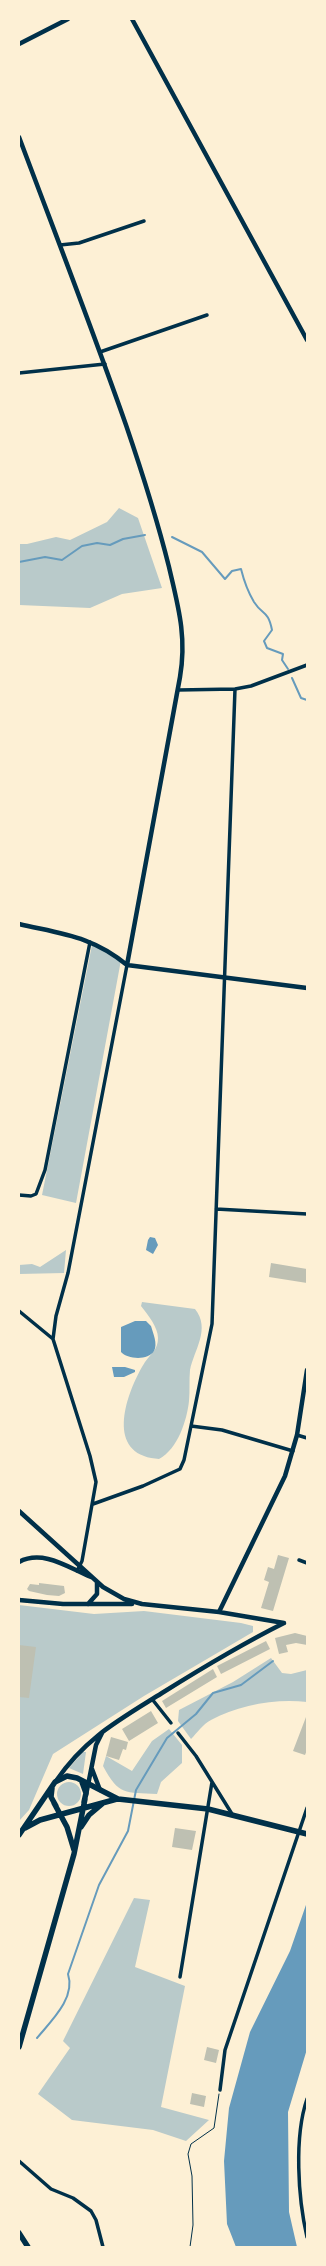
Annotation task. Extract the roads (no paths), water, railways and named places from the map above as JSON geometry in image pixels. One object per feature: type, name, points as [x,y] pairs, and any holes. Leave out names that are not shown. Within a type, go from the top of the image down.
[{"type":"main road","points":[[20,1833],[54,1784],[65,1777],[78,1779],[100,1791],[120,1799]]},
{"type":"main road","points":[[19,2047],[74,1854],[86,1797],[84,1786],[78,1779]]},
{"type":"main road","points":[[54,1784],[51,1795],[71,1835],[74,1854]]},
{"type":"main road","points":[[54,1803],[62,1810],[74,1810],[86,1797]]},
{"type":"main road","points":[[20,1833],[34,1823],[60,1814],[107,1801],[120,1799],[141,1800],[208,1809],[304,1833]]},
{"type":"main road","points":[[78,1835],[89,1815],[107,1801]]},
{"type":"main road","points":[[19,2036],[27,2020]]},
{"type":"main road","points":[[19,2232],[28,2247]]},
{"type":"street","points":[[19,44],[68,19]]},
{"type":"street","points":[[132,19],[307,340]]},
{"type":"street","points":[[19,137],[100,352],[159,524],[182,620],[183,654],[178,690],[68,1273],[56,1316],[53,1339],[90,1456],[96,1482],[81,1566],[77,1571]]},
{"type":"street","points":[[60,245],[79,243],[144,220]]},
{"type":"street","points":[[100,352],[207,315]]},
{"type":"street","points":[[19,373],[104,364]]},
{"type":"street","points":[[178,690],[235,689],[251,686],[307,665]]},
{"type":"street","points":[[93,1504],[143,1486],[180,1469],[184,1460],[212,1324],[235,689]]},
{"type":"street","points":[[19,924],[90,941],[109,950],[127,965],[307,988]]},
{"type":"street","points":[[19,1195],[31,1196],[38,1190],[44,1170],[90,941]]},
{"type":"street","points":[[216,1209],[307,1214]]},
{"type":"street","points":[[19,1311],[53,1339]]},
{"type":"street","points":[[219,1612],[285,1476],[297,1436],[307,1370]]},
{"type":"street","points":[[191,1426],[222,1430],[293,1451]]},
{"type":"street","points":[[297,1436],[307,1438]]},
{"type":"street","points":[[19,1511],[94,1578],[118,1597],[142,1604]]},
{"type":"street","points":[[19,1562],[29,1558],[44,1557],[94,1578]]},
{"type":"street","points":[[299,1560],[307,1563]]},
{"type":"street","points":[[88,1604],[95,1598],[98,1591],[94,1578]]},
{"type":"street","points":[[19,1600],[62,1604],[142,1604],[219,1612],[284,1623],[210,1662],[102,1731],[80,1750],[54,1784]]},
{"type":"street","points":[[152,1699],[171,1723]]},
{"type":"street","points":[[86,1797],[96,1743],[102,1731]]},
{"type":"street","points":[[178,1733],[196,1756],[232,1814]]},
{"type":"street","points":[[92,1768],[100,1791]]},
{"type":"street","points":[[180,1977],[212,1782]]},
{"type":"street","points":[[220,2090],[225,2050],[304,1833],[307,1808]]},
{"type":"street","points":[[307,2099],[300,2126],[300,2210],[307,2237]]},
{"type":"street","points":[[19,2160],[51,2189],[73,2198],[91,2211],[96,2220],[103,2247]]},
{"type":"street","points":[[300,2210],[307,2210]]},
{"type":"water","points":[[150,1237],[155,1238],[158,1245],[153,1254],[146,1250]]},
{"type":"water","points":[[135,1321],[146,1321],[151,1326],[155,1338],[156,1345],[154,1351],[143,1358],[128,1356],[121,1352],[121,1327]]},
{"type":"water","points":[[112,1367],[125,1367],[135,1370],[135,1372],[124,1377],[114,1377]]},
{"type":"water","points":[[307,1902],[307,2049],[288,2112],[289,2212],[297,2247],[236,2247],[227,2224],[224,2161],[229,2108],[250,2032],[290,1951]]},
{"type":"waterway","points":[[19,562],[45,557],[62,560],[82,546],[97,543],[110,545],[123,539],[145,535]]},
{"type":"waterway","points":[[172,537],[202,552],[225,579],[232,571],[241,569],[246,586],[252,598],[269,619],[272,630],[264,641],[267,648],[283,654],[282,660],[288,669]]},
{"type":"waterway","points":[[292,678],[301,698],[307,700]]},
{"type":"waterway","points":[[37,2038],[61,2009],[65,2000],[70,1983],[68,1974],[99,1885],[128,1831],[136,1790],[167,1738],[196,1714],[213,1693],[241,1685],[273,1661]]}]
